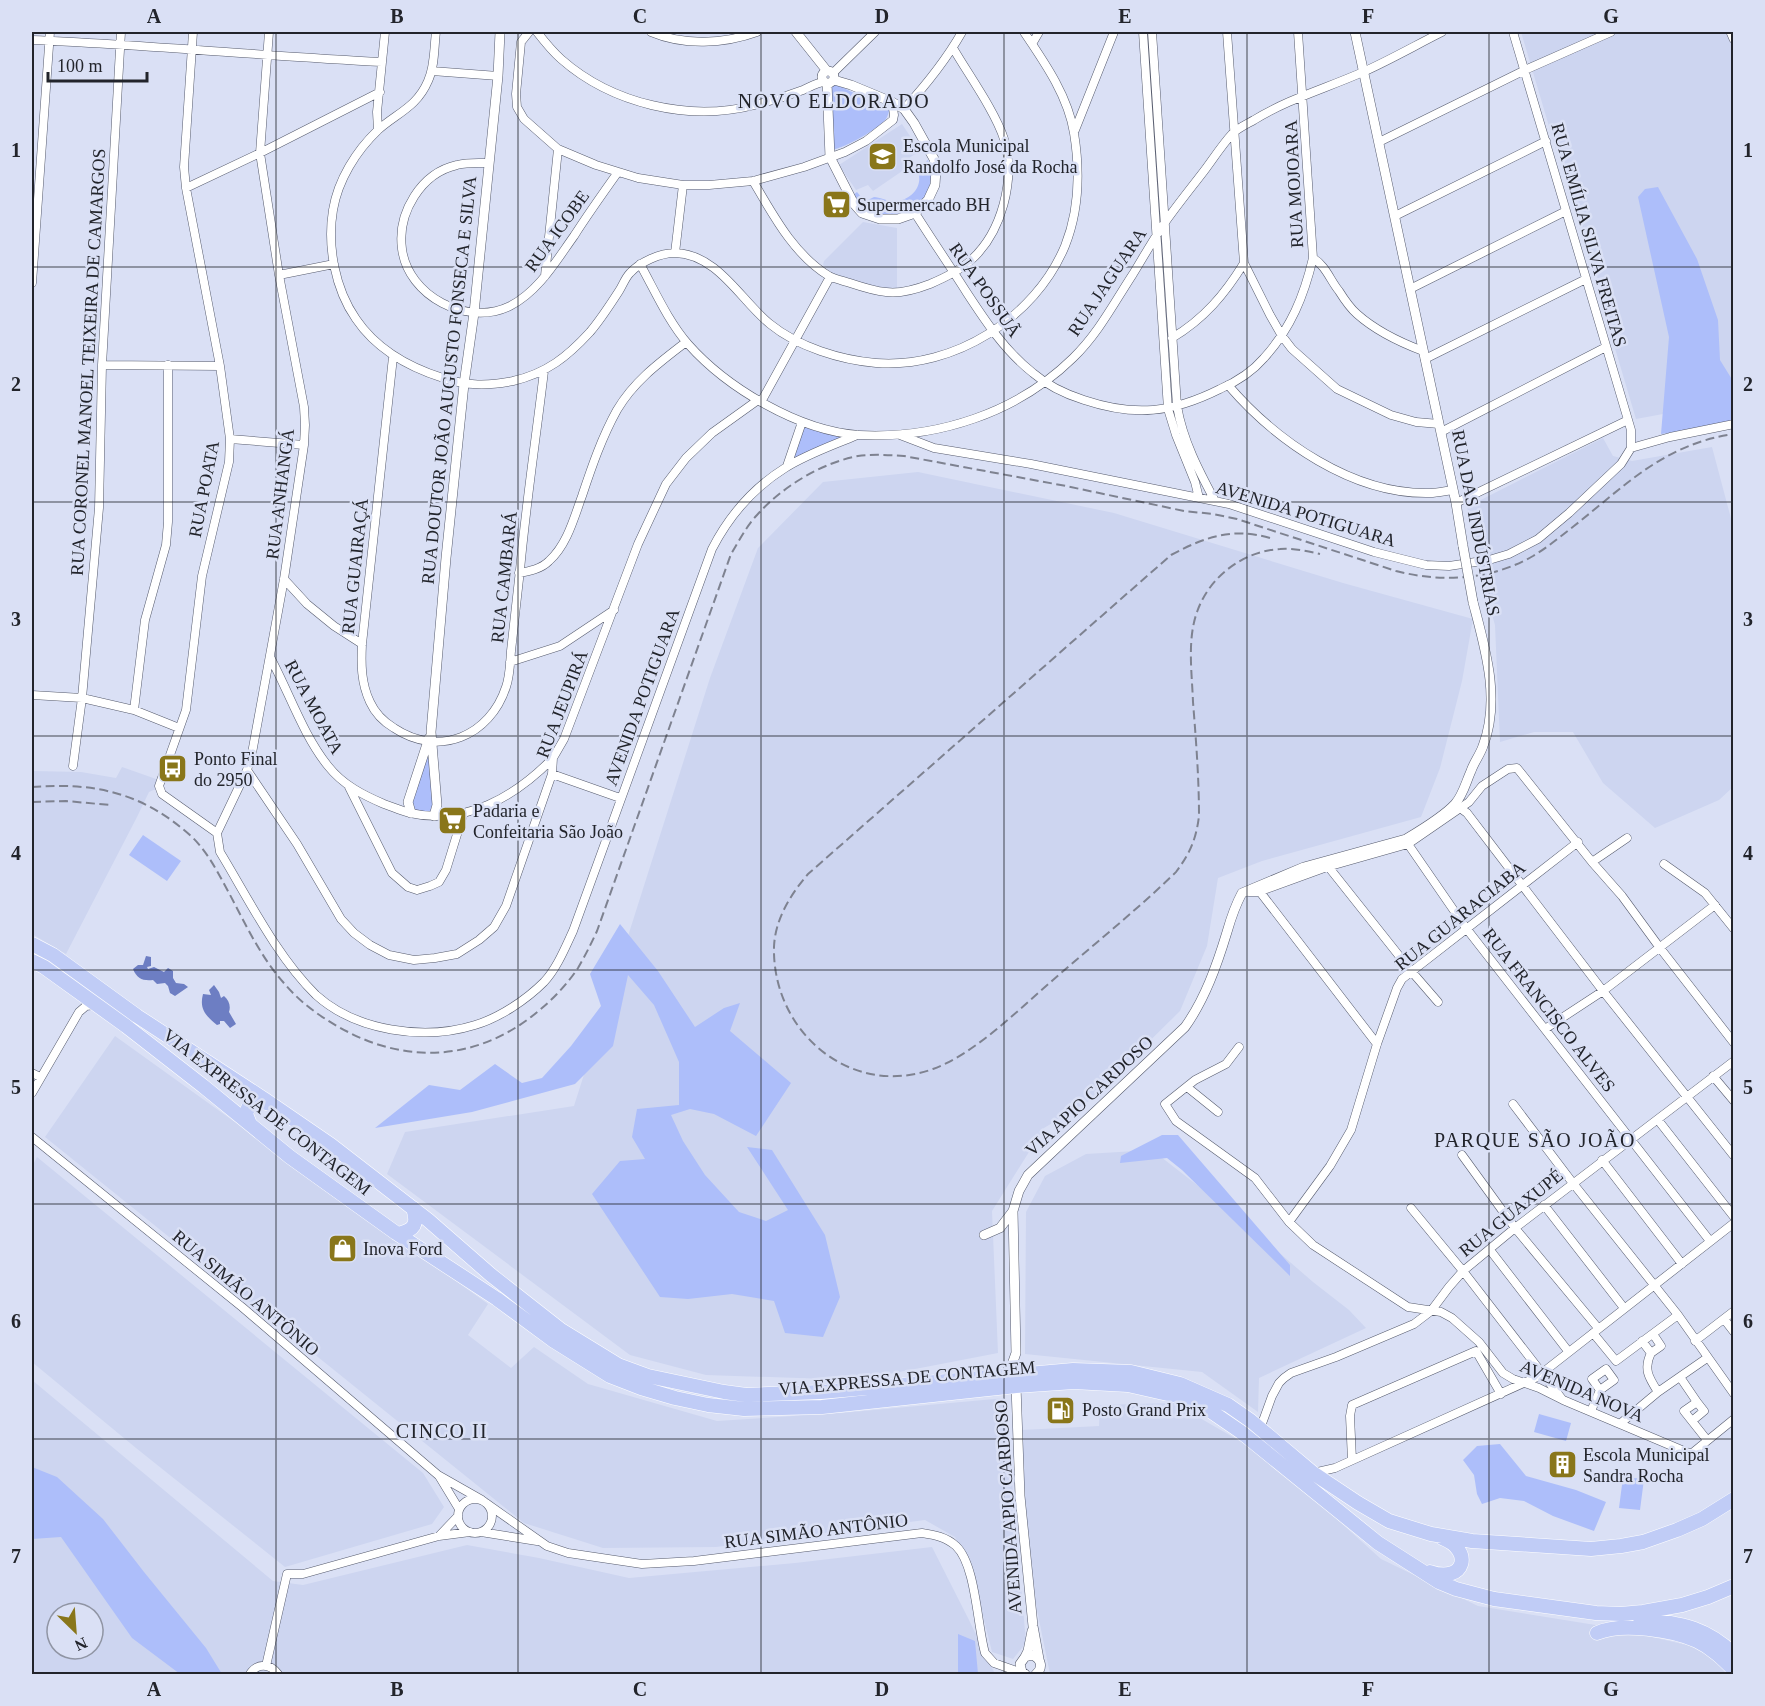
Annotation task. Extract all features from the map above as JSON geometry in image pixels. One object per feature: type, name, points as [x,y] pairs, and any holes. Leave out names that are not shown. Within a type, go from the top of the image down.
[{"type":"highway","name":"VIA EXPRESSA DE CONTAGEM","points":[[32,944],[53,955],[137,1016],[331,1145],[413,1208],[491,1275],[561,1330],[618,1365],[648,1376],[746,1395],[1012,1381],[1128,1385],[1181,1397],[1206,1408],[1241,1432],[1378,1543],[1439,1582],[1494,1599],[1596,1613],[1620,1614]]},
{"type":"highway","name":"VIA EXPRESSA DE CONTAGEM","points":[[32,961],[97,1005],[203,1086],[290,1157],[398,1234],[498,1299],[554,1341],[610,1377],[675,1398],[744,1409],[822,1407],[1012,1381],[1026,1374],[1073,1370],[1131,1372],[1180,1384],[1228,1405],[1313,1473],[1358,1503],[1389,1521],[1431,1534]]},
{"type":"highway","points":[[250,1124],[246,1114],[248,1108],[259,1101],[272,1104]]},
{"type":"highway","points":[[398,1234],[406,1233],[414,1226],[416,1218],[413,1208]]},
{"type":"highway","points":[[1431,1534],[1472,1541],[1539,1546],[1591,1549],[1621,1546],[1643,1542],[1677,1530],[1702,1519],[1734,1499]]},
{"type":"highway","points":[[1419,1569],[1438,1575],[1449,1575],[1457,1572],[1463,1563],[1462,1554],[1448,1540],[1431,1534]]},
{"type":"highway","points":[[1620,1614],[1682,1605],[1734,1586]]},
{"type":"highway","points":[[1620,1614],[1689,1626],[1708,1634],[1734,1654]]},
{"type":"highway","points":[[1597,1633],[1626,1628],[1669,1632],[1696,1640],[1713,1650],[1734,1670]]},
{"type":"street","points":[[32,283],[50,32]]},
{"type":"street","name":"RUA CORONEL MANOEL TEIXEIRA DE CAMARGOS","points":[[73,766],[82,698],[99,508],[102,365],[121,32]]},
{"type":"street","name":"RUA POATA","points":[[192,32],[184,167],[220,366],[230,439],[229,462],[202,576],[186,710],[159,786],[162,794],[218,833]]},
{"type":"street","name":"RUA ANHANGÁ","points":[[218,833],[247,770],[252,753],[284,579],[304,445],[304,407],[279,275],[260,153],[269,32]]},
{"type":"street","points":[[378,130],[377,112],[385,32]]},
{"type":"street","points":[[435,32],[432,71],[425,88],[412,105],[378,130],[350,164],[339,185],[333,210],[334,264],[344,298],[357,321],[393,357],[419,371],[464,384],[480,386],[497,384],[544,371],[590,332],[628,274],[640,264],[659,256],[675,253],[706,262],[723,276],[767,322],[795,340],[848,358],[873,363],[900,364],[926,360],[956,351],[992,331],[1016,314],[1038,291],[1064,247],[1072,223],[1077,194],[1078,162],[1069,112],[1054,79],[1024,32]]},
{"type":"street","name":"RUA DOUTOR JOÃO AUGUSTO FONSECA E SILVA","points":[[434,816],[437,805],[430,739],[446,558],[498,76],[500,32]]},
{"type":"street","points":[[529,32],[521,42],[516,94],[517,107],[524,119],[558,149],[638,178],[683,185],[709,185],[753,181],[804,167],[845,152],[866,141],[887,125],[894,115],[892,102]]},
{"type":"street","points":[[537,32],[561,59],[621,96],[651,105],[700,112],[753,106],[808,88],[826,77],[875,32]]},
{"type":"street","points":[[651,32],[690,41],[729,38],[757,32]]},
{"type":"street","points":[[796,32],[819,62],[826,77],[830,157],[848,194],[862,213],[880,219],[898,219],[915,213],[928,200],[935,185],[936,169],[934,159],[914,123],[904,109],[892,102],[826,77]]},
{"type":"street","points":[[904,109],[933,75],[962,32]]},
{"type":"street","points":[[1032,44],[1039,32]]},
{"type":"street","points":[[1074,131],[1114,32]]},
{"type":"street","points":[[1143,32],[1168,409],[1199,498]]},
{"type":"street","points":[[1152,32],[1177,406],[1184,435],[1215,501]]},
{"type":"street","points":[[1227,32],[1244,263],[1282,336],[1300,357],[1337,389],[1391,416],[1440,428],[1606,347]]},
{"type":"street","name":"RUA MOJOARA","points":[[1299,32],[1313,258],[1322,264],[1336,288],[1355,312],[1378,329],[1424,355]]},
{"type":"street","name":"RUA DAS INDÚSTRIAS","points":[[1257,889],[1304,867],[1327,864],[1407,841],[1457,806],[1470,772],[1484,746],[1490,717],[1489,663],[1473,602],[1456,503],[1355,32]]},
{"type":"street","name":"RUA JAGUARA","points":[[640,264],[672,322],[686,342],[717,372],[738,388],[802,422],[857,435],[898,435],[963,423],[991,413],[1022,397],[1045,382],[1074,357],[1097,331],[1166,221],[1234,132],[1269,111],[1364,72],[1442,32]]},
{"type":"street","name":"RUA EMÍLIA SILVA FREITAS","points":[[1513,32],[1631,430],[1631,448]]},
{"type":"street","points":[[1379,142],[1525,70],[1611,32]]},
{"type":"street","points":[[32,40],[382,62]]},
{"type":"street","points":[[753,181],[791,242],[830,277],[888,292],[924,286],[954,272],[978,253],[993,230],[1002,209],[1008,180],[1004,140],[996,119],[953,48]]},
{"type":"street","points":[[432,71],[498,76]]},
{"type":"street","points":[[186,188],[380,92]]},
{"type":"street","points":[[377,112],[386,124]]},
{"type":"street","points":[[1395,216],[1546,141]]},
{"type":"street","points":[[545,277],[558,149]]},
{"type":"street","name":"RUA ICOBE","points":[[489,163],[457,165],[430,178],[411,201],[402,230],[402,250],[409,269],[421,287],[444,304],[474,313],[490,312],[510,306],[535,287],[545,277],[618,172]]},
{"type":"street","points":[[675,253],[683,185]]},
{"type":"street","points":[[1410,289],[1566,211]]},
{"type":"street","name":"RUA POSSUÃ","points":[[915,213],[992,331],[1012,354],[1045,382],[1060,391],[1106,407],[1139,411],[1168,409],[1205,396],[1228,386],[1253,369],[1282,336],[1298,309],[1313,258]]},
{"type":"street","points":[[1172,338],[1198,320],[1216,302],[1244,263]]},
{"type":"street","points":[[279,275],[334,264]]},
{"type":"street","name":"RUA JEUPIRÁ","points":[[247,770],[297,844],[341,919],[370,945],[390,955],[414,960],[457,954],[479,940],[494,927],[506,906],[552,774],[553,758],[564,740],[638,544],[666,484],[686,458],[711,432],[760,401],[830,277]]},
{"type":"street","points":[[1424,355],[1586,279]]},
{"type":"street","points":[[519,573],[535,570],[549,562],[562,546],[602,439],[618,409],[638,382],[686,342]]},
{"type":"street","name":"RUA GUAIRAÇÁ","points":[[393,357],[362,644],[362,677],[370,703],[384,720],[412,738],[430,739]]},
{"type":"street","points":[[102,365],[220,366]]},
{"type":"street","points":[[134,710],[146,620],[166,545],[168,366]]},
{"type":"street","name":"RUA CAMBARÁ","points":[[430,739],[449,741],[471,733],[489,718],[500,703],[508,684],[544,371]]},
{"type":"street","points":[[1228,386],[1246,407],[1285,440],[1332,468],[1356,479],[1407,492],[1432,494],[1453,490]]},
{"type":"street","points":[[1456,503],[1628,420]]},
{"type":"street","points":[[787,466],[802,422]]},
{"type":"street","points":[[1631,448],[1670,437],[1734,424]]},
{"type":"street","points":[[930,430],[934,448]]},
{"type":"street","name":"AVENIDA POTIGUARA","points":[[218,833],[220,852],[284,958],[316,994],[340,1012],[393,1031],[433,1032],[475,1025],[502,1014],[544,981],[560,959],[573,931],[712,549],[723,527],[750,495],[787,466],[857,435]]},
{"type":"street","name":"AVENIDA POTIGUARA","points":[[898,435],[934,448],[1031,464],[1229,504],[1374,552],[1426,565],[1449,566],[1489,560],[1509,554],[1538,539],[1621,464],[1631,448]]},
{"type":"street","points":[[230,439],[304,445]]},
{"type":"street","points":[[284,579],[307,604],[334,626],[362,644]]},
{"type":"street","points":[[510,662],[560,646],[614,610]]},
{"type":"street","name":"RUA MOATA","points":[[270,657],[310,740],[327,766],[349,787],[411,813],[434,816],[463,815],[491,804],[519,788],[553,758]]},
{"type":"street","points":[[32,695],[82,698],[134,710],[180,728]]},
{"type":"street","name":"RUA DOUTOR JOÃO AUGUSTO FONSECA E SILVA","points":[[411,813],[408,802],[430,739]]},
{"type":"street","points":[[1457,806],[1469,802],[1482,786],[1508,769],[1517,768],[1622,896],[1734,1043]]},
{"type":"street","points":[[552,774],[620,798]]},
{"type":"street","points":[[1467,783],[1469,802],[1467,813]]},
{"type":"street","points":[[349,787],[392,873],[408,887],[417,890],[439,882],[447,870],[463,815]]},
{"type":"street","points":[[1457,806],[1467,813],[1603,991],[1734,1156]]},
{"type":"street","points":[[1592,862],[1627,838]]},
{"type":"street","name":"RUA FRANCISCO ALVES","points":[[1407,841],[1466,928],[1710,1241]]},
{"type":"street","name":"RUA GUARACIABA","points":[[1289,1222],[1330,1166],[1351,1130],[1377,1044],[1402,979],[1578,842]]},
{"type":"street","points":[[1327,864],[1438,1002]]},
{"type":"street","points":[[1664,864],[1705,893],[1734,929]]},
{"type":"street","points":[[1257,889],[1377,1044]]},
{"type":"street","name":"VIA APIO CARDOSO","points":[[1012,1381],[1016,1353],[1013,1211],[1019,1191],[1028,1175],[1185,1027],[1197,1010],[1218,957],[1231,915],[1242,893],[1257,889]]},
{"type":"street","points":[[1545,1029],[1603,991],[1715,905]]},
{"type":"street","points":[[73,988],[78,999],[79,1012]]},
{"type":"street","points":[[32,1093],[79,1012],[86,1006],[97,1005]]},
{"type":"street","points":[[1218,1112],[1187,1087],[1195,1080],[1226,1064],[1239,1047]]},
{"type":"street","name":"RUA GUAXUPÉ","points":[[1264,1432],[1272,1396],[1278,1383],[1284,1378],[1414,1324],[1431,1311],[1463,1271],[1515,1227],[1734,1061]]},
{"type":"street","points":[[32,1073],[40,1077]]},
{"type":"street","points":[[1713,1076],[1734,1101]]},
{"type":"street","name":"AVENIDA NOVA","points":[[1187,1087],[1165,1104],[1176,1121],[1255,1178],[1289,1222],[1314,1245],[1408,1307],[1441,1312],[1452,1318],[1479,1342],[1503,1373],[1522,1383],[1539,1388],[1690,1454],[1707,1440]]},
{"type":"street","points":[[1513,1104],[1573,1184],[1678,1315],[1734,1394]]},
{"type":"street","points":[[1658,1120],[1734,1217]]},
{"type":"street","name":"RUA SIMÃO ANTÔNIO","points":[[32,1137],[242,1307],[438,1475],[484,1502],[547,1546],[568,1553],[642,1564],[727,1557],[922,1533],[937,1535],[956,1547],[966,1562],[985,1653],[994,1663],[1025,1674]]},
{"type":"street","points":[[1462,1155],[1616,1361]]},
{"type":"street","points":[[1602,1160],[1682,1264]]},
{"type":"street","points":[[1544,1205],[1624,1308]]},
{"type":"street","points":[[1411,1208],[1563,1400]]},
{"type":"street","points":[[984,1235],[1000,1228],[1013,1211]]},
{"type":"street","points":[[1313,1473],[1335,1468],[1501,1394],[1542,1373],[1734,1223]]},
{"type":"street","points":[[1490,1250],[1568,1352]]},
{"type":"street","points":[[1695,1341],[1734,1311]]},
{"type":"street","points":[[1600,1390],[1592,1379],[1678,1315]]},
{"type":"street","points":[[1724,1319],[1734,1332]]},
{"type":"street","points":[[1653,1334],[1661,1346],[1651,1353],[1646,1366],[1647,1373],[1658,1392]]},
{"type":"street","points":[[1642,1341],[1651,1353]]},
{"type":"street","points":[[1352,1460],[1350,1416],[1352,1405],[1362,1400],[1476,1351],[1501,1394]]},
{"type":"street","name":"VIA APIO CARDOSO","points":[[1016,1353],[1026,1374]]},
{"type":"street","points":[[1621,1423],[1658,1392],[1707,1358]]},
{"type":"street","points":[[1591,1411],[1600,1390],[1614,1380],[1606,1368]]},
{"type":"street","points":[[1680,1377],[1704,1411],[1692,1421]]},
{"type":"street","name":"AVENIDA APIO CARDOSO","points":[[1012,1381],[1020,1496],[1033,1626],[1040,1669]]},
{"type":"street","points":[[1697,1402],[1684,1411],[1707,1440],[1734,1419]]},
{"type":"street","name":"RUA SIMÃO ANTÔNIO","points":[[438,1475],[458,1513]]},
{"type":"street","points":[[266,1666],[287,1574],[303,1574],[439,1536],[481,1532],[490,1524],[492,1513],[484,1502],[471,1499],[462,1505],[439,1536]]},
{"type":"street","points":[[458,1513],[461,1526],[470,1532]]},
{"type":"street","name":"RUA SIMÃO ANTÔNIO","points":[[481,1532],[538,1541]]},
{"type":"street","name":"AVENIDA APIO CARDOSO","points":[[1023,1659],[1028,1651],[1033,1626]]},
{"type":"street","points":[[1011,1668],[1032,1655],[1040,1669]]},
{"type":"street","points":[[1023,1659],[1020,1668],[1025,1674]]},
{"type":"street","points":[[249,1674],[256,1668],[266,1666],[271,1667],[278,1674]]},
{"type":"shaded area","points":[[1521,32],[1733,32],[1733,401],[1636,419]]},
{"type":"shaded area","points":[[833,83],[890,110],[886,119],[869,133],[832,150],[830,85]]},
{"type":"shaded area","name":"Escola Municipal Randolfo José da Rocha","points":[[902,124],[920,151],[909,158],[911,165],[873,191],[868,185],[856,190],[839,165]]},
{"type":"shaded area","points":[[928,160],[932,181],[929,191],[917,206],[909,211],[887,216],[873,214],[867,212],[853,195],[857,192],[866,201],[874,197],[893,201],[906,199],[918,186],[919,167]]},
{"type":"shaded area","points":[[1658,187],[1697,259],[1718,320],[1720,360],[1733,381],[1733,424],[1661,434],[1669,337],[1638,197],[1645,189]]},
{"type":"shaded area","points":[[863,222],[897,228],[897,289],[870,287],[833,274],[823,265],[824,261]]},
{"type":"shaded area","points":[[805,425],[848,436],[793,460]]},
{"type":"shaded area","points":[[1603,438],[1613,456],[1632,461],[1712,447],[1733,526],[1733,787],[1719,800],[1655,828],[1603,783],[1573,732],[1534,732],[1500,742],[1495,625],[1467,507]]},
{"type":"shaded area","points":[[918,472],[1114,513],[1343,583],[1473,619],[1462,681],[1440,768],[1421,817],[1262,861],[1218,878],[1207,946],[1180,1011],[1089,1101],[1044,1128],[992,1211],[998,1353],[858,1380],[706,1375],[630,1355],[387,1174],[405,1132],[574,1106],[710,678],[758,548],[823,482]]},
{"type":"shaded area","points":[[430,746],[434,815],[412,812],[410,803]]},
{"type":"shaded area","points":[[122,767],[159,780],[158,788],[149,792],[66,954],[32,934],[32,771],[81,772],[116,778]]},
{"type":"shaded area","points":[[143,835],[181,861],[167,881],[129,855]]},
{"type":"shaded area","points":[[620,924],[658,971],[695,1027],[724,1008],[740,1003],[730,1031],[791,1083],[756,1136],[714,1114],[690,1109],[671,1115],[683,1141],[705,1175],[739,1212],[766,1221],[788,1210],[747,1147],[772,1150],[825,1235],[840,1297],[823,1337],[785,1333],[774,1301],[732,1294],[688,1299],[660,1297],[592,1194],[620,1161],[645,1159],[632,1137],[637,1109],[679,1105],[679,1062],[654,1005],[628,975],[613,1046],[575,1084],[472,1112],[375,1128],[429,1085],[460,1090],[495,1064],[522,1083],[542,1078],[571,1046],[601,1006],[590,974]]},
{"type":"shaded area","points":[[146,956],[151,957],[151,966],[147,967],[148,969],[154,967],[164,972],[168,968],[173,971],[176,983],[188,987],[175,996],[170,993],[165,983],[157,984],[153,980],[143,980],[138,977],[133,969],[138,965],[143,965]]},
{"type":"shaded area","points":[[214,985],[221,998],[224,996],[229,1003],[229,1012],[236,1024],[230,1028],[224,1021],[220,1021],[217,1025],[203,1008],[203,994],[211,995],[209,990]]},
{"type":"shaded area","points":[[115,1036],[488,1304],[468,1335],[511,1368],[534,1347],[588,1384],[717,1421],[841,1413],[1005,1398],[1026,1643],[1013,1659],[992,1652],[971,1567],[955,1537],[925,1520],[716,1547],[603,1548],[524,1523],[45,1137]]},
{"type":"shaded area","points":[[1162,1135],[1178,1135],[1290,1265],[1290,1276],[1167,1158],[1120,1163],[1121,1156]]},
{"type":"shaded area","points":[[1152,1150],[1237,1216],[1349,1310],[1366,1328],[1259,1378],[1258,1412],[1202,1372],[1025,1354],[1026,1212],[1045,1176],[1086,1154]]},
{"type":"shaded area","points":[[37,1157],[423,1473],[444,1507],[432,1524],[285,1567],[32,1362],[32,1167]]},
{"type":"shaded area","points":[[32,1380],[273,1581],[303,1585],[467,1545],[629,1578],[795,1563],[932,1547],[995,1674],[32,1674]]},
{"type":"shaded area","points":[[1174,1403],[1269,1458],[1381,1559],[1478,1606],[1614,1628],[1695,1647],[1731,1674],[1050,1674],[1033,1590],[1025,1505],[1022,1430],[1099,1426],[1100,1405]]},
{"type":"shaded area","points":[[1539,1414],[1571,1423],[1566,1441],[1534,1432]]},
{"type":"shaded area","points":[[1500,1444],[1526,1476],[1576,1490],[1606,1502],[1594,1531],[1553,1516],[1524,1501],[1500,1498],[1482,1504],[1477,1494],[1474,1475],[1463,1460],[1477,1446]]},
{"type":"shaded area","points":[[32,1467],[57,1477],[103,1519],[206,1648],[222,1674],[180,1674],[132,1638],[61,1537],[32,1539]]},
{"type":"shaded area","points":[[1623,1477],[1644,1479],[1640,1510],[1619,1508]]},
{"type":"shaded area","points":[[958,1634],[975,1641],[978,1674],[958,1674]]},
{"type":"railway","points":[[32,787],[77,786],[97,789],[136,800],[173,821],[203,849],[267,961],[290,990],[306,1005],[342,1029],[377,1044],[426,1053],[451,1051],[475,1046],[498,1037],[520,1024],[552,999],[578,968],[597,931],[731,554],[749,524],[767,505],[790,486],[816,470],[858,456],[904,456],[1184,511],[1237,519],[1396,571],[1449,578],[1500,570],[1533,556],[1647,468],[1687,447],[1709,439],[1734,434]]},
{"type":"railway","points":[[1270,538],[1243,533],[1219,536],[1195,543],[1171,555],[808,874],[785,907],[777,927],[774,947],[777,978],[786,1006],[802,1030],[822,1051],[846,1066],[873,1074],[902,1076],[933,1069],[949,1062],[996,1030],[1176,872],[1192,846],[1199,816],[1191,657],[1194,623],[1202,599],[1229,568],[1253,555],[1285,549],[1320,554]]},
{"type":"railway","points":[[32,802],[66,801],[110,805]]},
{"type":"place","name":"Escola Municipal Randolfo José da Rocha","points":[[882,156]]},
{"type":"place","name":"Supermercado BH","points":[[836,205]]},
{"type":"place","name":"Ponto Final do 2950","points":[[173,769]]},
{"type":"place","name":"Padaria e Confeitaria São João","points":[[452,821]]},
{"type":"place","name":"Inova Ford","points":[[342,1249]]},
{"type":"place","name":"Posto Grand Prix","points":[[1061,1410]]},
{"type":"place","name":"Escola Municipal Sandra Rocha","points":[[1562,1465]]},
{"type":"district","name":"NOVO ELDORADO","points":[[834,101]]},
{"type":"district","name":"PARQUE SÃO JOÃO","points":[[1535,1140]]},
{"type":"district","name":"CINCO II","points":[[442,1431]]}]
